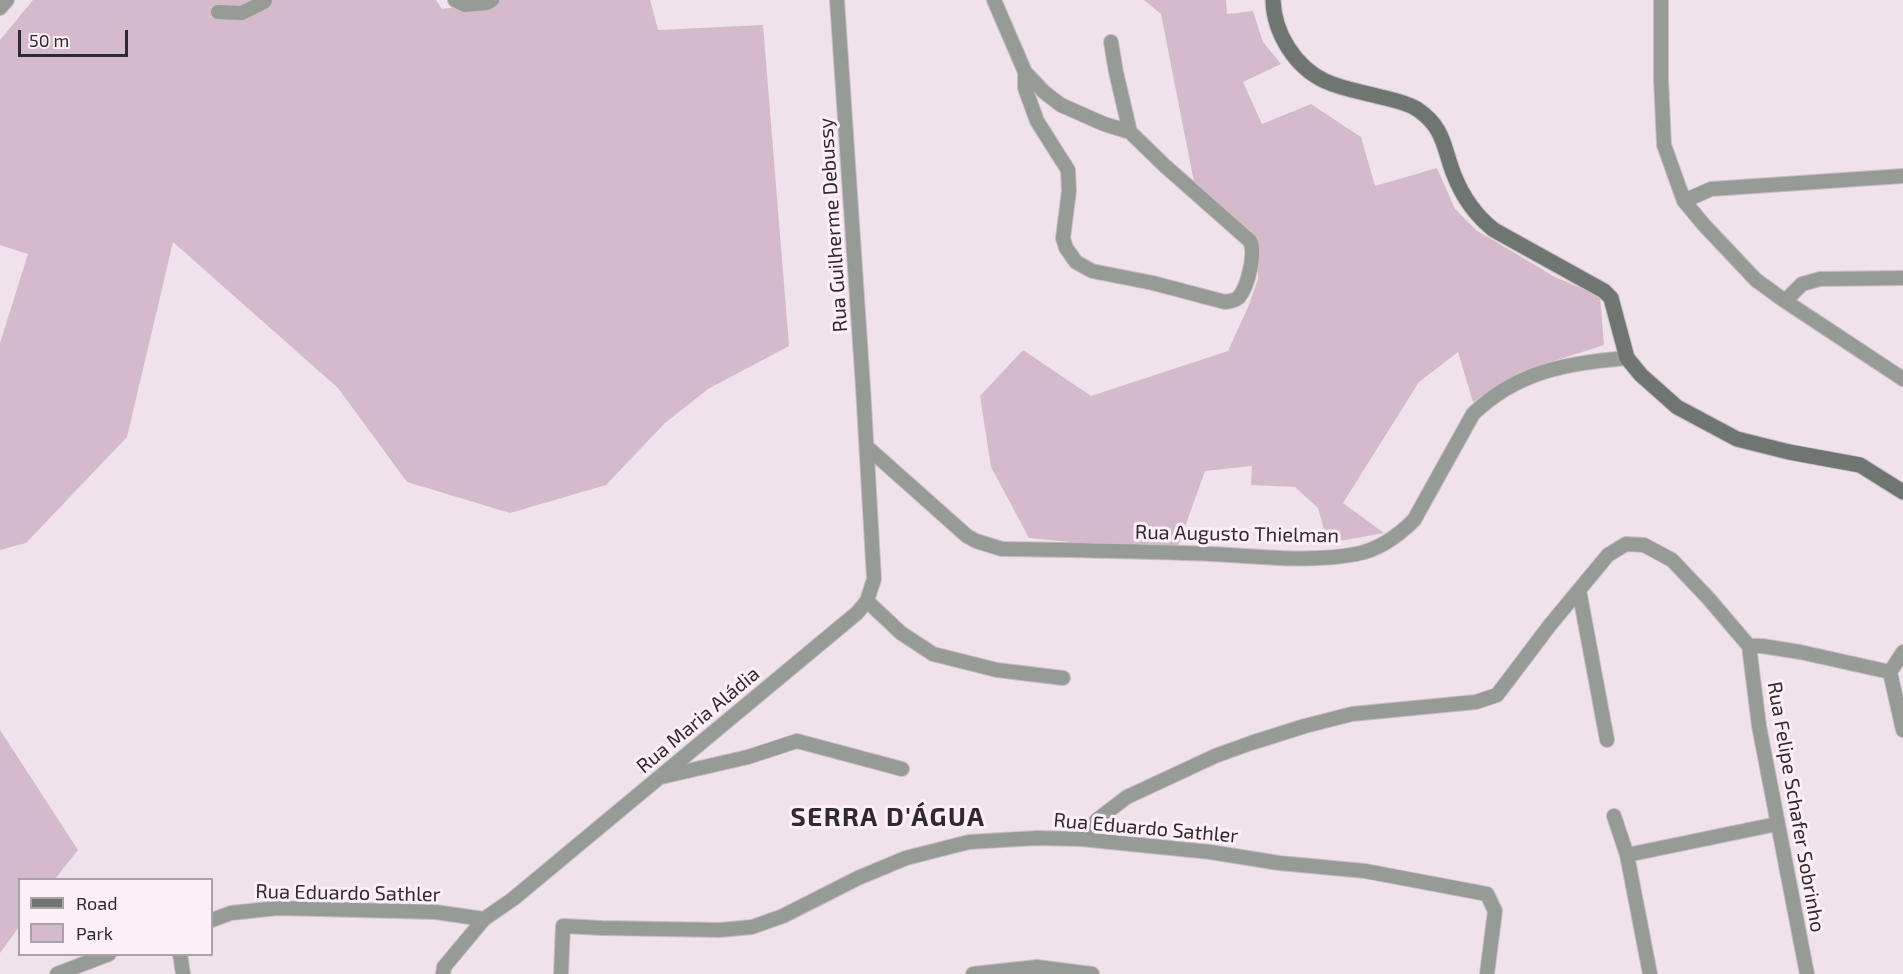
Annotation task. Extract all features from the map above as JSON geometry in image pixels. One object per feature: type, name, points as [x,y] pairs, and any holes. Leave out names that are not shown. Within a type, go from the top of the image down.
[{"type":"street","points":[[0,8],[7,0]]},
{"type":"street","points":[[218,12],[242,13],[265,0]]},
{"type":"street","points":[[456,0],[465,6],[487,3],[492,0]]},
{"type":"street","name":"Rua Guilherme Debussy","points":[[837,0],[867,447]]},
{"type":"street","points":[[994,0],[1025,72],[1044,92],[1061,105],[1104,124],[1130,132],[1250,241],[1253,251],[1250,269],[1246,285],[1239,296],[1225,302],[1153,283],[1092,271],[1076,262],[1066,248],[1063,238],[1070,191],[1068,170],[1037,121],[1025,88],[1025,72]]},
{"type":"street","points":[[1273,0],[1277,23],[1287,47],[1305,68],[1315,76],[1336,86],[1399,102],[1423,114],[1432,121],[1442,137],[1461,191],[1480,218],[1494,230],[1604,291],[1611,298],[1627,358],[1641,375],[1677,407],[1737,439],[1789,452],[1860,465],[1903,492]]},
{"type":"street","points":[[1661,0],[1664,145],[1684,201],[1756,280],[1903,379]]},
{"type":"street","points":[[1112,42],[1116,72],[1130,132]]},
{"type":"street","points":[[1684,201],[1711,189],[1903,176]]},
{"type":"street","points":[[1785,301],[1802,284],[1820,279],[1903,278]]},
{"type":"street","name":"Rua Augusto Thielman","points":[[867,447],[967,536],[1002,549],[1176,552],[1325,558],[1358,554],[1393,539],[1404,530],[1414,520],[1473,414],[1519,380],[1579,363],[1627,358]]},
{"type":"street","points":[[867,447],[874,579],[867,601],[901,633],[933,654],[997,670],[1063,678]]},
{"type":"street","points":[[1081,839],[1098,819],[1127,797],[1215,756],[1251,743],[1352,714],[1476,702],[1497,695],[1550,625],[1608,555],[1626,544],[1644,546],[1672,560],[1749,646],[1762,645],[1800,652],[1890,672]]},
{"type":"street","points":[[1579,590],[1607,740]]},
{"type":"street","name":"Rua Maria Aládia","points":[[443,974],[444,967],[484,919],[513,899],[857,614],[867,601]]},
{"type":"street","name":"Rua Felipe Schafer Sobrinho","points":[[1749,646],[1759,726],[1807,974]]},
{"type":"street","points":[[1903,652],[1890,672],[1903,730]]},
{"type":"street","points":[[658,778],[748,757],[797,741],[902,769]]},
{"type":"street","points":[[1614,816],[1628,855],[1650,974]]},
{"type":"street","points":[[1628,855],[1777,824]]},
{"type":"street","name":"Rua Eduardo Sathler","points":[[561,974],[563,926],[720,930],[752,927],[783,916],[858,878],[906,858],[969,842],[1037,838],[1081,839],[1198,850],[1279,863],[1365,871],[1487,894],[1496,911],[1487,974]]},
{"type":"street","name":"Rua Eduardo Sathler","points":[[213,920],[231,913],[278,908],[435,912],[484,919]]},
{"type":"street","points":[[57,974],[104,956]]},
{"type":"street","points":[[180,956],[183,974]]},
{"type":"street","points":[[973,974],[1037,967],[1092,974]]},
{"type":"green space","points":[[33,0],[436,0],[442,9],[487,3],[492,0],[650,0],[658,30],[763,25],[789,346],[708,389],[665,423],[606,485],[510,513],[407,482],[338,388],[173,242],[127,437],[26,543],[0,550],[0,343],[28,254],[0,245],[0,40]]},
{"type":"green space","points":[[1144,0],[1226,0],[1227,14],[1253,11],[1263,42],[1281,64],[1243,82],[1262,124],[1311,104],[1361,137],[1375,186],[1437,168],[1455,209],[1476,230],[1555,277],[1600,296],[1604,345],[1523,371],[1473,402],[1458,352],[1419,382],[1343,503],[1384,533],[1328,543],[1318,508],[1295,487],[1251,485],[1252,466],[1205,471],[1176,552],[1029,538],[991,467],[980,396],[1023,350],[1091,396],[1228,351],[1258,279],[1258,241],[1195,187],[1161,14]]},
{"type":"green space","points":[[0,730],[78,850],[56,878],[18,878],[18,928],[0,953]]},
{"type":"district","name":"SERRA D'ÁGUA","points":[[888,817]]}]
